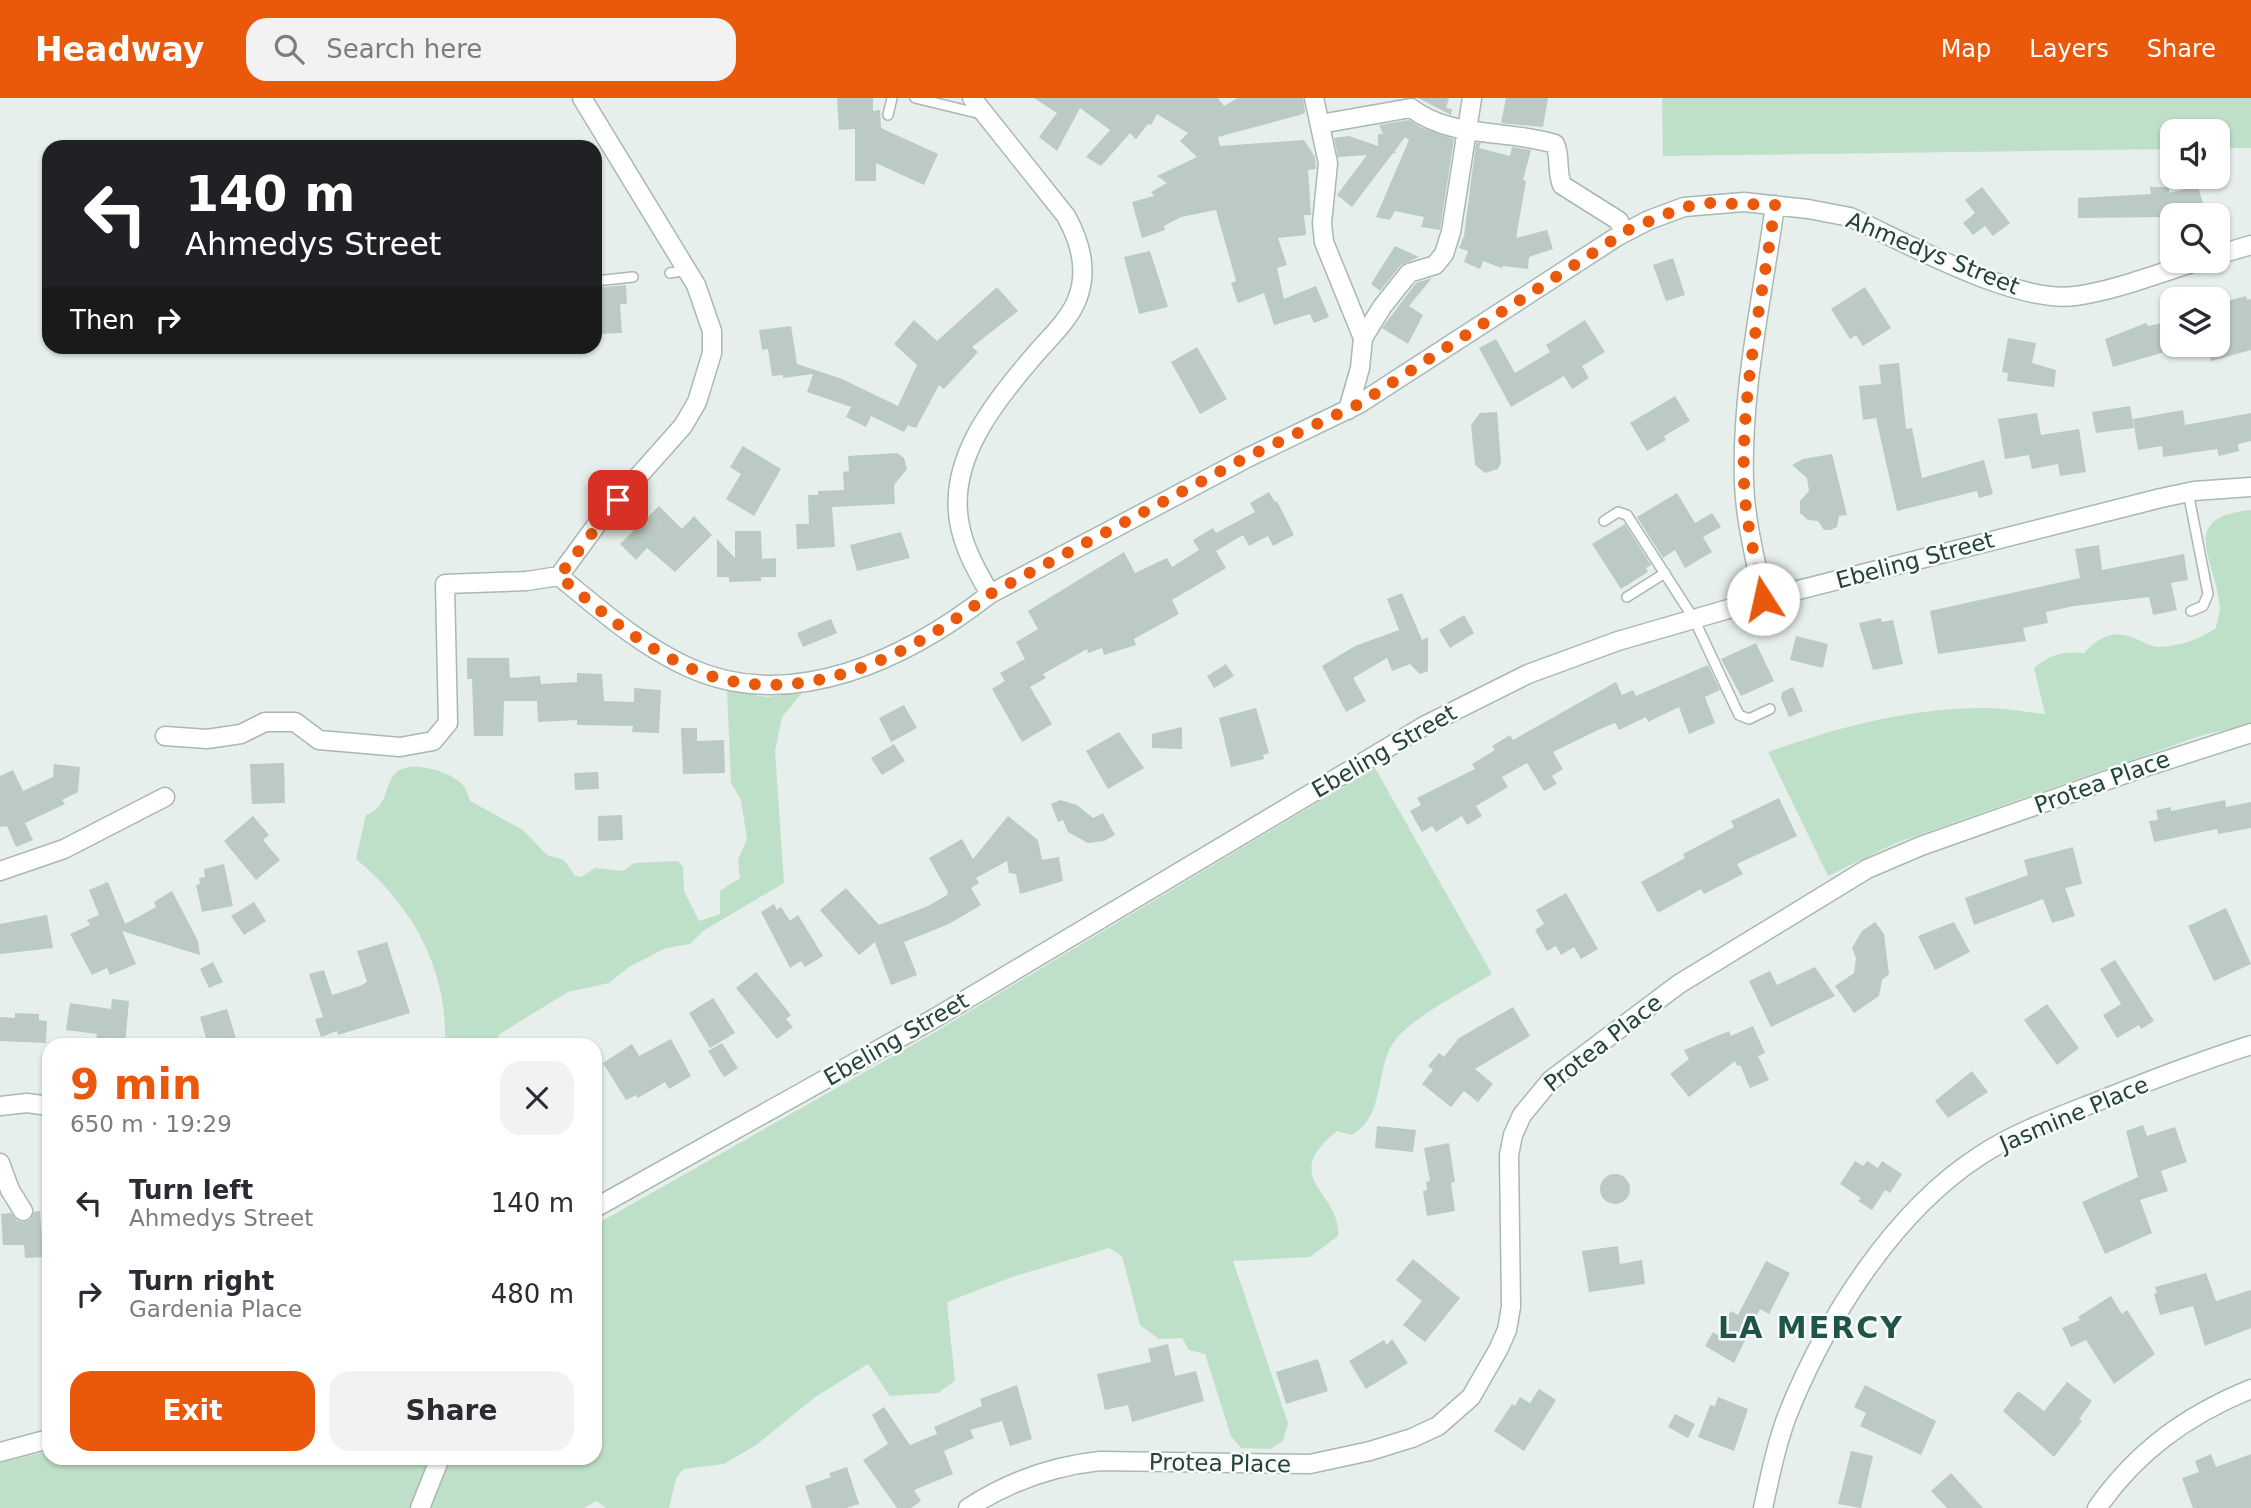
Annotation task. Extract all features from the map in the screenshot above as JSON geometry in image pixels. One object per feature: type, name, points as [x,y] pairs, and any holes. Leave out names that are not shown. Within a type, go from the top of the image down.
[{"type":"street","points":[[165,736],[208,739],[241,734],[265,722],[295,722],[319,740],[400,747],[433,741],[448,723],[444,584],[559,576],[603,516],[683,426],[697,402],[707,375],[712,331],[706,307],[679,271],[582,98]]},
{"type":"street","points":[[972,98],[1066,216],[1075,231],[1083,264],[1077,300],[1057,330],[994,406],[962,470],[958,490],[960,526],[974,566],[990,594]]},
{"type":"street","points":[[1314,98],[1328,163],[1322,223],[1324,242],[1363,338]]},
{"type":"street","points":[[1348,410],[1360,368],[1363,338],[1382,307],[1409,273],[1435,265],[1444,254],[1451,232],[1472,98]]},
{"type":"street","points":[[1320,124],[1411,108],[1433,122],[1467,130],[1532,136],[1555,144],[1561,156],[1558,176],[1562,185],[1619,221],[1623,233]]},
{"type":"street","name":"Ahmedys Street","points":[[559,576],[619,626],[660,653],[692,669],[765,687],[837,676],[897,653],[966,613],[990,594],[1247,457],[1348,410],[1623,233],[1684,207],[1708,203],[1775,205],[1850,217],[1987,279],[2023,292],[2074,296],[2160,272]]},
{"type":"street","points":[[1763,599],[1744,486],[1745,410],[1775,205]]},
{"type":"street","points":[[2230,251],[2251,245]]},
{"type":"street","name":"Ebeling Street","points":[[602,1204],[935,1018],[1424,726],[1528,674],[1618,641],[1763,599],[2189,492],[2251,487]]},
{"type":"street","name":"Protea Place","points":[[968,1508],[1001,1489],[1068,1465],[1100,1461],[1310,1464],[1370,1451],[1438,1426],[1471,1398],[1488,1371],[1507,1329],[1511,1307],[1509,1155],[1513,1135],[1522,1115],[1551,1080],[1679,984],[1867,869],[1921,846],[2147,765],[2251,733]]},
{"type":"street","points":[[0,871],[64,849],[165,797]]},
{"type":"street","name":"Jasmine Place","points":[[1763,1508],[1789,1412],[1824,1341],[1855,1285],[1922,1203],[1980,1156],[2011,1138],[2167,1074],[2251,1045]]},
{"type":"street","points":[[0,1106],[27,1103],[42,1105]]},
{"type":"street","points":[[0,1163],[10,1190],[23,1211]]},
{"type":"street","points":[[2097,1508],[2123,1472],[2158,1440],[2219,1402],[2251,1389]]},
{"type":"street","points":[[0,1452],[42,1441]]},
{"type":"street","points":[[420,1508],[437,1465]]},
{"type":"lane","points":[[888,115],[892,98]]},
{"type":"lane","points":[[915,98],[984,114]]},
{"type":"lane","points":[[602,280],[633,277]]},
{"type":"lane","points":[[2189,492],[2208,594],[2203,606],[2191,611]]},
{"type":"lane","points":[[1604,521],[1618,512],[1628,515],[1694,619],[1739,715],[1749,719],[1770,709]]},
{"type":"lane","points":[[1627,597],[1665,573]]},
{"type":"green space","points":[[1662,98],[2251,98],[2251,148],[2230,148],[2230,119],[2160,119],[2160,149],[1663,156]]},
{"type":"green space","points":[[2251,510],[2251,724],[2203,735],[1896,843],[1828,876],[1768,752],[1848,727],[1929,711],[1985,708],[2045,714],[2034,668],[2046,659],[2063,653],[2084,653],[2104,637],[2111,635],[2125,635],[2158,647],[2181,644],[2203,636],[2216,628],[2220,607],[2208,558],[2207,531],[2214,522],[2228,514]]},
{"type":"green space","points":[[727,690],[766,697],[802,693],[782,717],[775,751],[784,883],[703,931],[690,944],[666,948],[629,967],[609,983],[568,992],[497,1038],[445,1038],[440,991],[423,941],[394,897],[356,859],[366,815],[379,806],[397,772],[403,768],[421,767],[451,776],[464,786],[470,801],[523,830],[547,855],[564,860],[575,876],[581,877],[595,868],[623,871],[634,863],[678,861],[683,867],[684,891],[699,921],[720,914],[720,891],[740,878],[738,860],[747,839],[741,800],[731,783]]},
{"type":"green space","points":[[1375,768],[1492,974],[1424,1015],[1401,1034],[1387,1054],[1374,1106],[1362,1128],[1351,1135],[1337,1131],[1320,1147],[1312,1161],[1312,1174],[1337,1221],[1338,1236],[1310,1257],[1233,1261],[1288,1423],[1283,1441],[1270,1449],[1241,1448],[1231,1436],[1205,1354],[1189,1350],[1182,1338],[1159,1339],[1140,1325],[1122,1256],[1109,1248],[1012,1277],[947,1302],[955,1381],[938,1393],[890,1396],[868,1364],[814,1398],[756,1445],[724,1464],[683,1469],[676,1479],[669,1508],[606,1508],[596,1501],[584,1508],[0,1508],[0,1463],[42,1453],[42,1465],[602,1465],[602,1221],[932,1034]]},
{"type":"building","points":[[837,98],[873,98],[873,111],[880,110],[881,128],[938,154],[924,185],[876,163],[876,181],[855,181],[855,129],[839,130]]},
{"type":"building","points":[[1034,98],[1218,98],[1224,106],[1238,98],[1303,98],[1303,114],[1218,137],[1220,146],[1304,140],[1315,157],[1316,169],[1308,170],[1311,215],[1304,215],[1306,235],[1278,238],[1287,265],[1277,268],[1284,299],[1316,286],[1329,317],[1314,323],[1310,314],[1274,325],[1264,293],[1238,303],[1231,283],[1236,281],[1216,210],[1181,217],[1164,226],[1165,230],[1142,238],[1132,202],[1154,196],[1151,192],[1167,183],[1157,176],[1197,157],[1180,141],[1188,133],[1157,114],[1151,125],[1148,124],[1136,139],[1130,133],[1101,166],[1086,157],[1110,130],[1080,108],[1057,151],[1039,137],[1057,113]]},
{"type":"building","points":[[1418,98],[1449,98],[1446,108],[1452,109],[1451,115]]},
{"type":"building","points":[[1506,98],[1548,98],[1543,127],[1501,123]]},
{"type":"building","points":[[1409,120],[1422,128],[1454,139],[1440,230],[1421,227],[1424,217],[1395,211],[1390,220],[1376,217],[1409,140],[1405,137],[1394,152],[1397,153],[1393,153],[1352,207],[1337,195],[1367,155],[1338,157],[1334,138],[1349,136],[1378,146],[1378,134],[1383,134],[1379,125]]},
{"type":"building","points":[[1476,143],[1481,143],[1479,148],[1510,156],[1512,147],[1531,150],[1523,180],[1526,181],[1516,238],[1547,230],[1553,249],[1529,257],[1528,269],[1502,268],[1483,261],[1480,269],[1464,262],[1468,251],[1459,248],[1464,236]]},
{"type":"building","points":[[1982,187],[2010,223],[1993,236],[1985,226],[1973,235],[1963,223],[1975,213],[1965,200]]},
{"type":"building","points":[[2150,187],[2169,189],[2169,193],[2199,189],[2203,203],[2160,203],[2160,217],[2078,218],[2078,198],[2151,194]]},
{"type":"building","points":[[1395,246],[1419,257],[1401,265],[1380,291],[1371,284]]},
{"type":"building","points":[[1150,251],[1168,307],[1139,314],[1124,257]]},
{"type":"building","points":[[1673,258],[1685,295],[1666,301],[1653,265]]},
{"type":"building","points":[[1432,278],[1409,306],[1423,315],[1408,344],[1382,328],[1416,283]]},
{"type":"building","points":[[626,285],[627,304],[620,304],[622,333],[602,334],[602,287]]},
{"type":"building","points":[[997,287],[1018,311],[972,347],[978,352],[944,389],[939,385],[916,428],[908,425],[904,432],[871,416],[866,427],[846,417],[851,407],[807,392],[813,374],[783,378],[783,375],[772,376],[768,349],[762,350],[759,330],[791,326],[797,364],[842,379],[898,406],[917,365],[894,344],[914,320],[937,341]]},
{"type":"building","points":[[1865,287],[1891,328],[1863,346],[1856,335],[1850,339],[1831,309]]},
{"type":"building","points":[[2246,296],[2247,300],[2251,299],[2251,350],[2230,356],[2230,300]]},
{"type":"building","points":[[1585,320],[1605,352],[1582,366],[1589,378],[1572,389],[1564,376],[1511,407],[1479,348],[1496,339],[1515,373],[1550,352],[1546,345]]},
{"type":"building","points":[[2146,323],[2148,326],[2160,324],[2160,353],[2113,367],[2105,339]]},
{"type":"building","points":[[2008,338],[2036,343],[2032,363],[2056,370],[2054,387],[2007,381],[2008,373],[2002,372]]},
{"type":"building","points":[[1197,347],[1227,399],[1200,414],[1171,362]]},
{"type":"building","points":[[2210,357],[2226,357],[2211,361]]},
{"type":"building","points":[[1899,363],[1906,429],[1912,428],[1922,478],[1984,460],[1993,494],[1979,498],[1977,491],[1897,511],[1876,418],[1863,420],[1859,386],[1881,384],[1879,365]]},
{"type":"building","points":[[1675,396],[1690,421],[1664,436],[1666,440],[1647,451],[1630,423]]},
{"type":"building","points":[[2130,406],[2134,428],[2096,433],[2092,412]]},
{"type":"building","points":[[2183,410],[2185,425],[2251,413],[2251,441],[2238,444],[2239,451],[2219,456],[2217,449],[2163,457],[2162,446],[2138,450],[2133,419]]},
{"type":"building","points":[[1497,412],[1501,462],[1498,469],[1485,473],[1475,465],[1471,425],[1480,413]]},
{"type":"building","points":[[2037,413],[2041,435],[2079,429],[2086,472],[2060,476],[2058,464],[2032,469],[2029,455],[2005,459],[1998,419]]},
{"type":"building","points":[[743,446],[781,469],[754,516],[726,499],[741,474],[730,467]]},
{"type":"building","points":[[897,453],[904,458],[907,469],[894,485],[895,504],[832,507],[835,547],[797,549],[796,524],[809,524],[808,495],[818,495],[818,491],[844,490],[843,472],[849,471],[848,456]]},
{"type":"building","points":[[1832,454],[1847,515],[1839,516],[1837,527],[1824,530],[1818,521],[1808,520],[1800,513],[1800,501],[1809,491],[1807,478],[1792,465],[1803,459]]},
{"type":"building","points":[[1269,492],[1275,502],[1277,501],[1294,535],[1273,546],[1268,536],[1249,546],[1243,535],[1216,551],[1226,568],[1172,600],[1179,614],[1134,639],[1136,645],[1104,655],[1102,648],[1088,653],[1087,649],[1043,674],[1046,678],[1030,687],[1052,724],[1022,742],[992,689],[1005,681],[1000,673],[1025,659],[1016,642],[1038,629],[1028,611],[1124,552],[1135,573],[1167,558],[1172,567],[1199,550],[1193,540],[1213,528],[1216,533],[1255,512],[1250,503]]},
{"type":"building","points":[[1677,493],[1695,523],[1712,513],[1721,527],[1703,537],[1712,552],[1685,568],[1675,550],[1663,558],[1637,517]]},
{"type":"building","points":[[659,506],[682,529],[694,516],[712,535],[675,572],[647,548],[636,560],[620,544]]},
{"type":"building","points":[[1625,524],[1651,565],[1646,568],[1648,572],[1621,589],[1592,544]]},
{"type":"building","points":[[735,531],[761,531],[762,559],[776,558],[776,577],[761,577],[761,581],[729,582],[729,577],[717,577],[717,539],[735,558]]},
{"type":"building","points":[[901,532],[910,558],[857,571],[850,545]]},
{"type":"building","points":[[2099,545],[2102,570],[2184,554],[2188,580],[2171,583],[2177,610],[2153,615],[2149,597],[2074,606],[2046,612],[2048,623],[2023,628],[2026,641],[1938,654],[1930,611],[2080,578],[2075,549]]},
{"type":"building","points":[[1402,593],[1422,640],[1428,637],[1428,671],[1420,674],[1410,664],[1392,671],[1387,658],[1353,678],[1366,701],[1346,712],[1322,666],[1355,646],[1399,630],[1387,599]]},
{"type":"building","points":[[1464,615],[1474,633],[1450,648],[1439,630]]},
{"type":"building","points":[[1881,618],[1882,622],[1893,620],[1903,664],[1873,670],[1859,623]]},
{"type":"building","points":[[831,619],[837,633],[803,647],[797,633]]},
{"type":"building","points":[[1796,636],[1828,644],[1823,668],[1790,660]]},
{"type":"building","points":[[1756,643],[1774,681],[1741,696],[1721,659]]},
{"type":"building","points":[[467,658],[509,658],[510,678],[540,676],[541,684],[577,682],[577,673],[602,674],[604,701],[634,702],[634,688],[661,690],[659,733],[632,732],[633,726],[577,725],[577,720],[538,722],[537,701],[504,701],[503,736],[474,736],[472,679],[467,679]]},
{"type":"building","points":[[1226,664],[1234,676],[1214,688],[1207,676]]},
{"type":"building","points":[[1708,665],[1720,690],[1705,697],[1715,723],[1689,734],[1679,707],[1648,722],[1646,717],[1619,730],[1615,723],[1553,752],[1563,769],[1552,776],[1557,784],[1544,791],[1527,763],[1502,777],[1508,787],[1476,806],[1482,816],[1467,825],[1462,816],[1436,832],[1432,826],[1422,832],[1410,811],[1421,805],[1417,798],[1475,769],[1472,764],[1495,750],[1492,746],[1510,735],[1513,740],[1616,682],[1622,695],[1633,690],[1636,696]]},
{"type":"building","points":[[1793,687],[1803,711],[1789,717],[1781,698],[1782,692]]},
{"type":"building","points":[[904,705],[917,728],[891,742],[879,718]]},
{"type":"building","points":[[1256,708],[1269,753],[1263,755],[1264,759],[1231,767],[1219,718]]},
{"type":"building","points":[[1182,727],[1182,749],[1152,748],[1152,734]]},
{"type":"building","points":[[681,728],[697,728],[697,741],[724,740],[725,773],[683,774]]},
{"type":"building","points":[[1119,732],[1144,768],[1108,789],[1086,751]]},
{"type":"building","points":[[894,744],[905,761],[882,775],[871,758]]},
{"type":"building","points":[[284,763],[285,803],[252,804],[250,764]]},
{"type":"building","points":[[54,764],[80,767],[78,792],[62,800],[65,804],[25,823],[33,840],[16,847],[7,826],[0,827],[0,776],[13,770],[23,791],[53,777]]},
{"type":"building","points":[[598,772],[599,789],[575,790],[574,773]]},
{"type":"building","points":[[1779,798],[1797,836],[1737,864],[1743,874],[1704,894],[1701,889],[1658,913],[1641,882],[1685,858],[1683,854],[1734,827],[1731,821]]},
{"type":"building","points":[[1060,800],[1077,805],[1093,818],[1103,813],[1115,835],[1104,841],[1088,843],[1068,832],[1063,820],[1058,822],[1051,804]]},
{"type":"building","points":[[2225,800],[2226,807],[2251,802],[2251,828],[2218,834],[2217,829],[2154,842],[2149,821],[2158,820],[2156,810],[2171,807],[2171,811]]},
{"type":"building","points":[[622,815],[623,840],[598,841],[598,816]]},
{"type":"building","points":[[253,816],[269,835],[263,840],[280,860],[256,880],[224,841]]},
{"type":"building","points":[[1008,816],[1038,840],[1042,860],[1059,857],[1063,881],[1020,894],[1016,874],[1009,873],[1007,861],[976,878],[979,883],[971,888],[981,905],[949,924],[904,942],[917,975],[891,985],[875,942],[859,955],[820,910],[846,888],[879,925],[928,906],[949,894],[946,894],[948,892],[929,858],[962,839],[973,859]]},
{"type":"building","points":[[2073,847],[2082,884],[2065,888],[2075,916],[2052,923],[2043,899],[1974,925],[1965,898],[2028,875],[2024,860]]},
{"type":"building","points":[[224,864],[233,906],[202,912],[196,885],[200,884],[199,878],[205,877],[204,869]]},
{"type":"building","points":[[108,882],[125,924],[156,907],[154,902],[172,891],[198,941],[200,955],[122,931],[136,964],[110,975],[107,968],[92,975],[70,934],[90,925],[87,920],[99,915],[89,890]]},
{"type":"building","points":[[1566,893],[1598,949],[1581,959],[1574,947],[1561,955],[1556,946],[1547,951],[1535,930],[1544,924],[1536,910]]},
{"type":"building","points":[[254,902],[266,921],[244,935],[231,916]]},
{"type":"building","points":[[774,904],[777,910],[781,907],[790,921],[798,915],[823,956],[805,967],[801,961],[790,968],[761,912]]},
{"type":"building","points":[[2226,908],[2251,964],[2214,981],[2188,926]]},
{"type":"building","points":[[47,915],[53,948],[0,954],[0,924]]},
{"type":"building","points":[[1875,922],[1884,934],[1889,974],[1882,980],[1879,996],[1854,1013],[1835,986],[1854,973],[1856,958],[1852,948],[1862,931]]},
{"type":"building","points":[[1954,922],[1970,952],[1935,970],[1918,936]]},
{"type":"building","points":[[387,942],[410,1013],[338,1035],[337,1031],[321,1037],[315,1019],[323,1017],[309,974],[324,970],[332,995],[360,986],[367,982],[357,951]]},
{"type":"building","points":[[2115,960],[2154,1021],[2141,1029],[2139,1025],[2117,1038],[2103,1015],[2121,1004],[2100,969]]},
{"type":"building","points":[[213,962],[223,982],[209,988],[200,969]]},
{"type":"building","points":[[1815,967],[1835,996],[1771,1027],[1749,981],[1770,971],[1777,985]]},
{"type":"building","points":[[756,972],[791,1015],[786,1019],[793,1027],[777,1039],[736,988]]},
{"type":"building","points":[[713,998],[735,1033],[710,1048],[689,1013]]},
{"type":"building","points":[[112,999],[129,1001],[126,1038],[96,1038],[97,1034],[66,1030],[70,1003],[111,1009]]},
{"type":"building","points":[[2047,1004],[2079,1048],[2057,1065],[2024,1020]]},
{"type":"building","points":[[1513,1007],[1530,1036],[1475,1069],[1493,1084],[1478,1102],[1464,1091],[1451,1107],[1422,1084],[1433,1070],[1428,1066],[1439,1053],[1444,1057],[1459,1038]]},
{"type":"building","points":[[227,1009],[236,1038],[206,1038],[200,1017]]},
{"type":"building","points":[[15,1013],[39,1014],[39,1020],[47,1021],[46,1038],[42,1038],[42,1043],[0,1041],[0,1017],[15,1018]]},
{"type":"building","points":[[1753,1026],[1765,1053],[1758,1056],[1769,1080],[1750,1088],[1740,1065],[1737,1066],[1735,1061],[1689,1097],[1670,1074],[1689,1059],[1684,1050],[1729,1031],[1731,1036]]},
{"type":"building","points":[[671,1039],[691,1076],[669,1089],[665,1082],[638,1098],[636,1095],[626,1100],[603,1063],[632,1044],[639,1056]]},
{"type":"building","points":[[722,1043],[738,1068],[724,1077],[708,1051]]},
{"type":"building","points":[[1972,1071],[1988,1092],[1948,1118],[1935,1101]]},
{"type":"building","points":[[2143,1125],[2147,1136],[2175,1127],[2187,1162],[2161,1171],[2168,1191],[2140,1200],[2152,1233],[2105,1254],[2082,1202],[2138,1177],[2126,1131]]},
{"type":"building","points":[[1377,1126],[1416,1130],[1413,1152],[1375,1148]]},
{"type":"building","points":[[1449,1143],[1455,1182],[1451,1183],[1455,1211],[1427,1216],[1423,1191],[1427,1190],[1426,1182],[1430,1181],[1424,1148]]},
{"type":"building","points":[[1855,1161],[1863,1166],[1867,1161],[1878,1168],[1882,1161],[1902,1174],[1890,1193],[1885,1190],[1872,1210],[1858,1201],[1861,1198],[1840,1184]]},
{"type":"building","points":[[1615,1174],[1626,1178],[1630,1189],[1626,1200],[1615,1204],[1604,1200],[1600,1189],[1604,1178]]},
{"type":"building","points":[[40,1211],[42,1257],[25,1258],[24,1245],[3,1245],[1,1214],[11,1213],[17,1221],[24,1222],[30,1220],[34,1212]]},
{"type":"building","points":[[1618,1246],[1620,1264],[1642,1260],[1645,1284],[1589,1292],[1582,1251]]},
{"type":"building","points":[[1413,1259],[1460,1298],[1425,1342],[1403,1325],[1422,1301],[1396,1280]]},
{"type":"building","points":[[1766,1261],[1790,1273],[1769,1314],[1760,1309],[1734,1363],[1705,1346],[1713,1332],[1717,1335],[1731,1311],[1738,1315]]},
{"type":"building","points":[[2206,1273],[2216,1301],[2251,1290],[2251,1328],[2205,1346],[2193,1306],[2160,1315],[2154,1294],[2157,1293],[2155,1287]]},
{"type":"building","points":[[2111,1296],[2122,1314],[2127,1310],[2155,1354],[2114,1384],[2086,1340],[2071,1347],[2062,1328],[2080,1320],[2078,1317]]},
{"type":"building","points":[[1392,1339],[1408,1363],[1366,1389],[1349,1361],[1384,1340],[1387,1345]]},
{"type":"building","points":[[1168,1344],[1175,1376],[1196,1371],[1204,1401],[1132,1422],[1128,1405],[1105,1410],[1097,1374],[1151,1362],[1148,1349]]},
{"type":"building","points":[[1318,1359],[1328,1391],[1286,1404],[1276,1372]]},
{"type":"building","points":[[2067,1382],[2092,1401],[2079,1419],[2082,1421],[2054,1457],[2003,1411],[2018,1391],[2044,1411]]},
{"type":"building","points":[[1017,1385],[1032,1439],[1010,1446],[1002,1421],[970,1430],[974,1438],[944,1451],[953,1474],[914,1490],[921,1501],[911,1508],[897,1508],[863,1460],[888,1444],[872,1415],[884,1407],[910,1445],[937,1434],[934,1427],[982,1406],[980,1399]]},
{"type":"building","points":[[1865,1385],[1936,1421],[1921,1455],[1860,1426],[1866,1413],[1854,1407]]},
{"type":"building","points":[[1539,1389],[1556,1400],[1524,1451],[1494,1431],[1512,1404],[1515,1406],[1520,1397],[1530,1403]]},
{"type":"building","points":[[1718,1397],[1748,1409],[1734,1451],[1698,1437],[1710,1405],[1715,1406]]},
{"type":"building","points":[[1675,1414],[1695,1424],[1688,1438],[1668,1427]]},
{"type":"building","points":[[1851,1451],[1873,1456],[1861,1508],[1838,1504]]},
{"type":"building","points":[[2211,1454],[2216,1467],[2251,1454],[2251,1508],[2193,1508],[2182,1478],[2199,1472],[2195,1461]]},
{"type":"building","points":[[847,1467],[859,1504],[846,1508],[812,1508],[805,1486],[831,1477],[829,1473]]},
{"type":"building","points":[[1951,1473],[1983,1508],[1947,1508],[1931,1491]]},
{"type":"district","name":"LA MERCY","points":[[1811,1327]]},
{"type":"route","points":[[618,500],[559,576],[619,626],[660,653],[692,669],[730,681],[765,687],[837,676],[897,653],[966,613],[990,594],[1247,457],[1359,404],[1630,229],[1684,207],[1744,202],[1775,205],[1745,410],[1744,486],[1763,599]]}]
